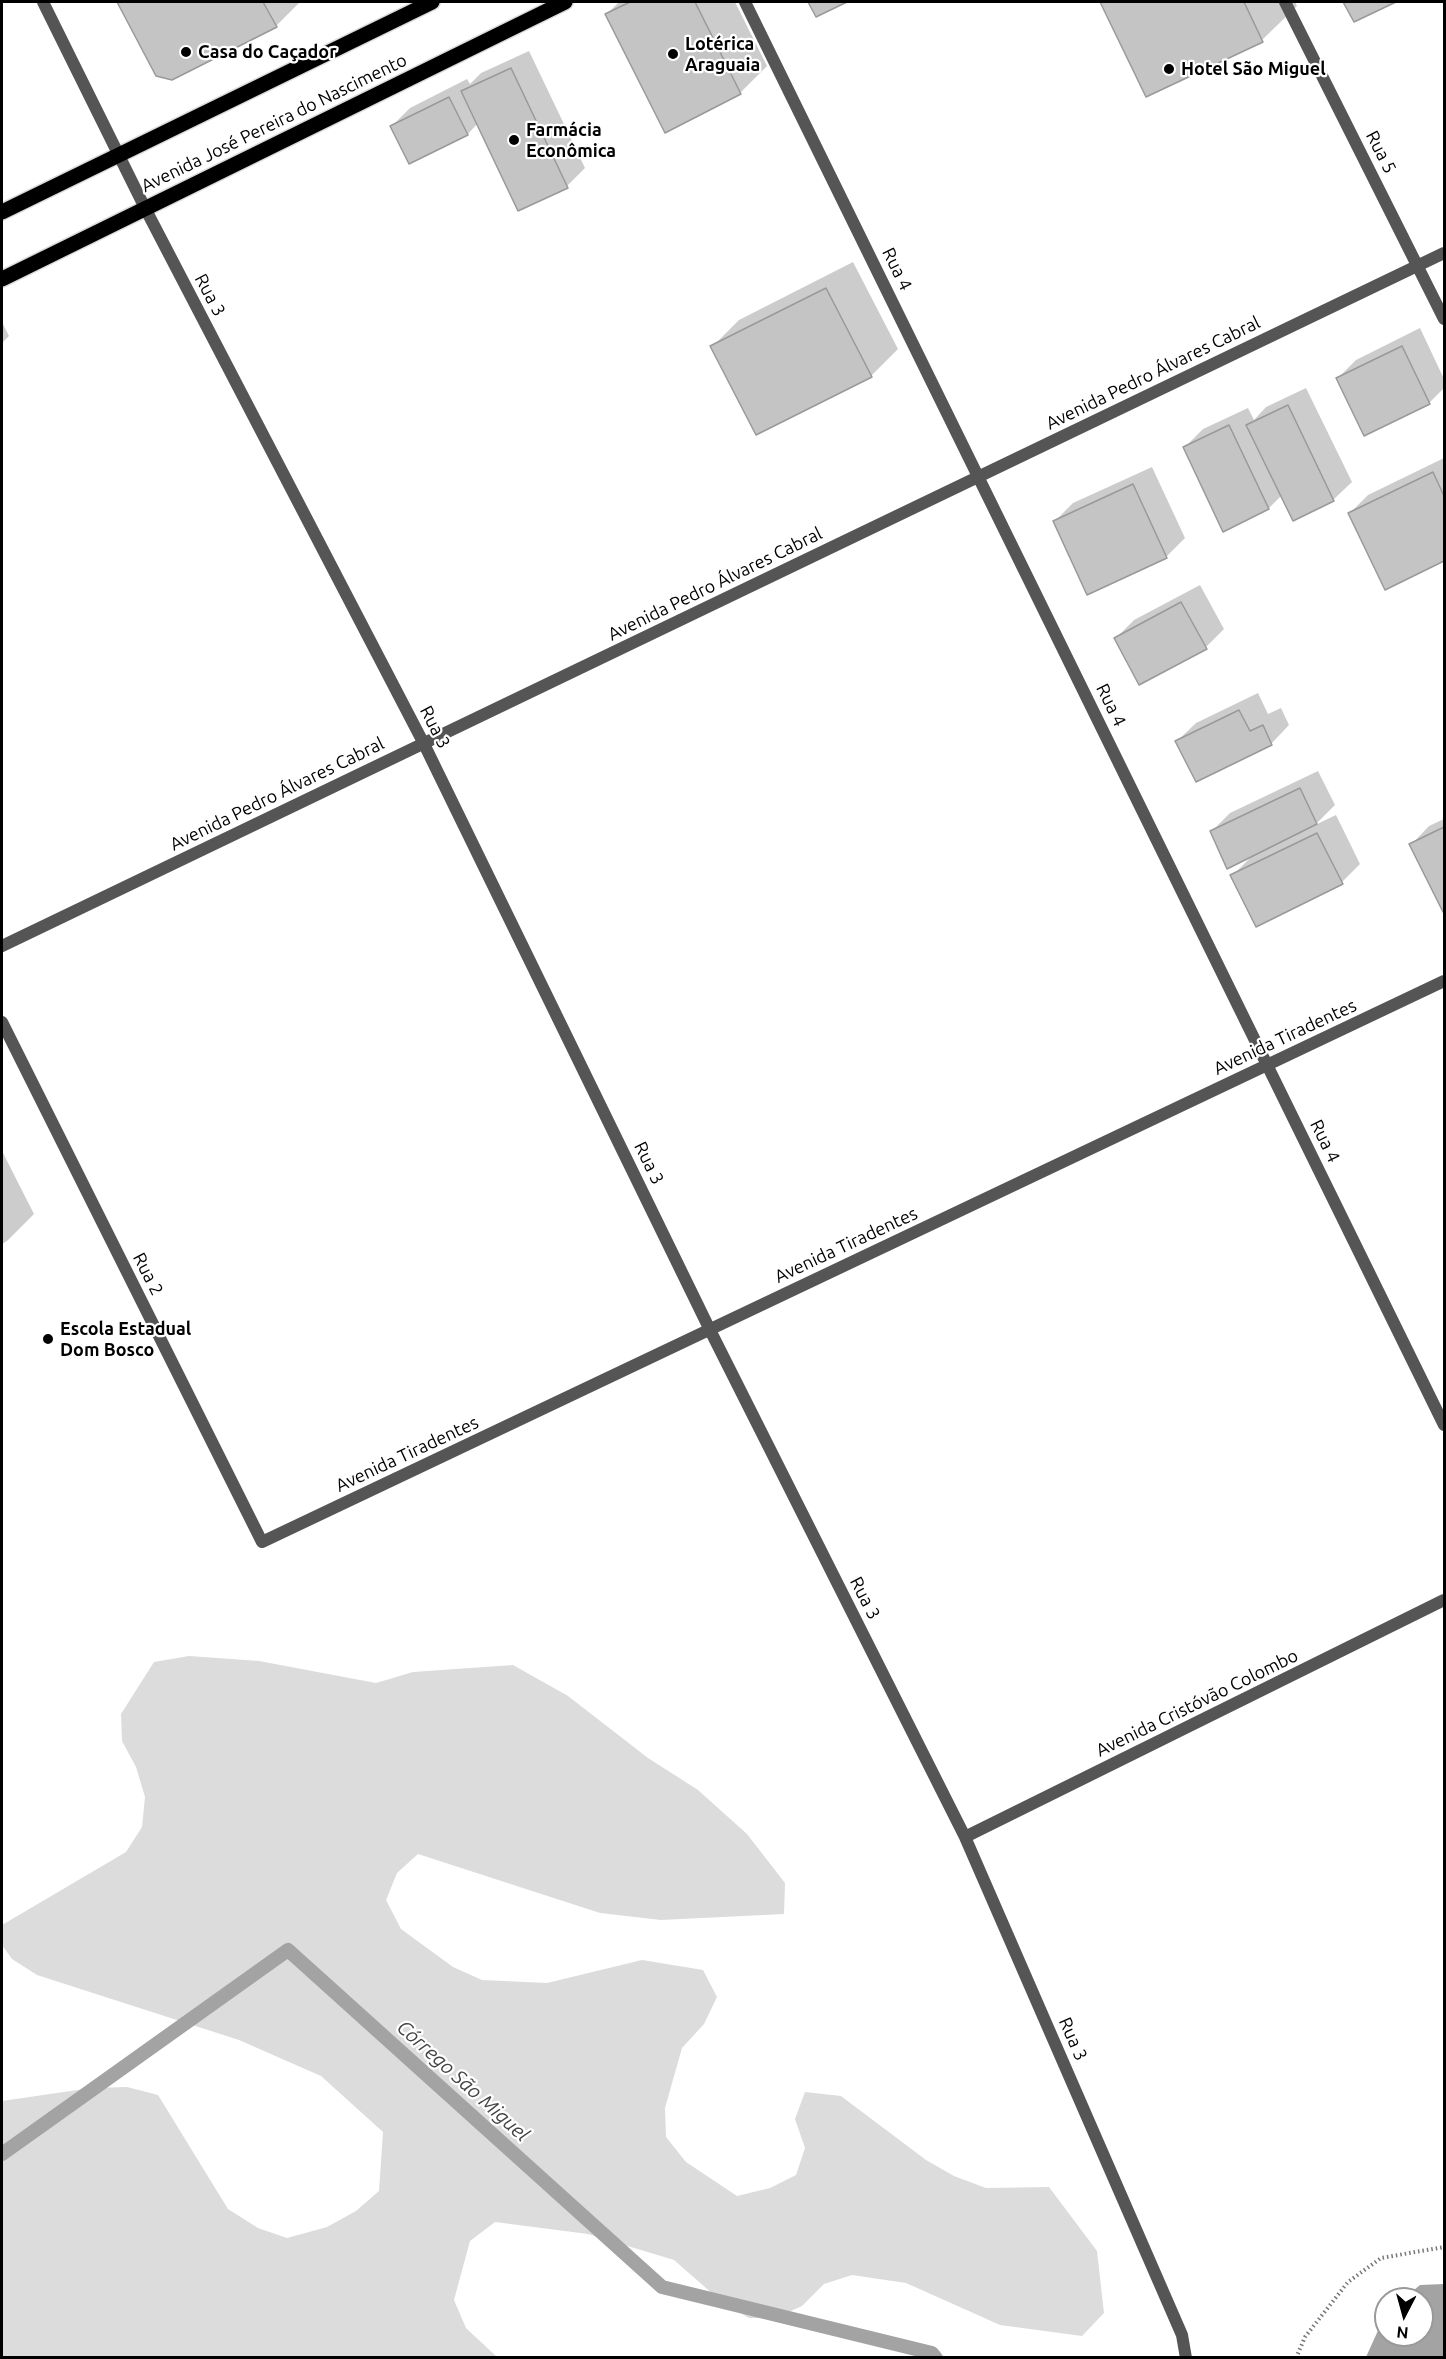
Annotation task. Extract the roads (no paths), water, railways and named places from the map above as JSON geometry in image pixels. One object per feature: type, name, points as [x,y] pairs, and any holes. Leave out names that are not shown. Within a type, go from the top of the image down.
[{"type":"main road","points":[[2,212],[432,2]]},
{"type":"main road","name":"Avenida José Pereira do Nascimento","points":[[2,279],[564,2]]},
{"type":"street","name":"Rua 3","points":[[43,2],[145,208],[424,744],[710,1330],[965,1838],[1182,2335],[1186,2358]]},
{"type":"street","name":"Rua 4","points":[[745,2],[1444,1425]]},
{"type":"street","name":"Rua 5","points":[[1285,2],[1444,319]]},
{"type":"street","name":"Avenida Pedro Álvares Cabral","points":[[2,946],[1444,253]]},
{"type":"street","name":"Avenida Tiradentes","points":[[262,1542],[1444,981]]},
{"type":"street","name":"Rua 2","points":[[2,1022],[262,1542]]},
{"type":"street","name":"Avenida Cristóvão Colombo","points":[[965,1838],[1444,1600]]},
{"type":"waterway","name":"Córrego São Miguel","points":[[2,2154],[288,1950],[662,2287],[932,2353],[936,2358]]},
{"type":"place","name":"Casa do Caçador","points":[[186,52]]},
{"type":"place","name":"Lotérica Araguaia","points":[[673,54]]},
{"type":"place","name":"Hotel São Miguel","points":[[1169,69]]},
{"type":"place","name":"Farmácia Econômica","points":[[514,140]]},
{"type":"place","name":"Escola Estadual Dom Bosco","points":[[48,1339]]}]
